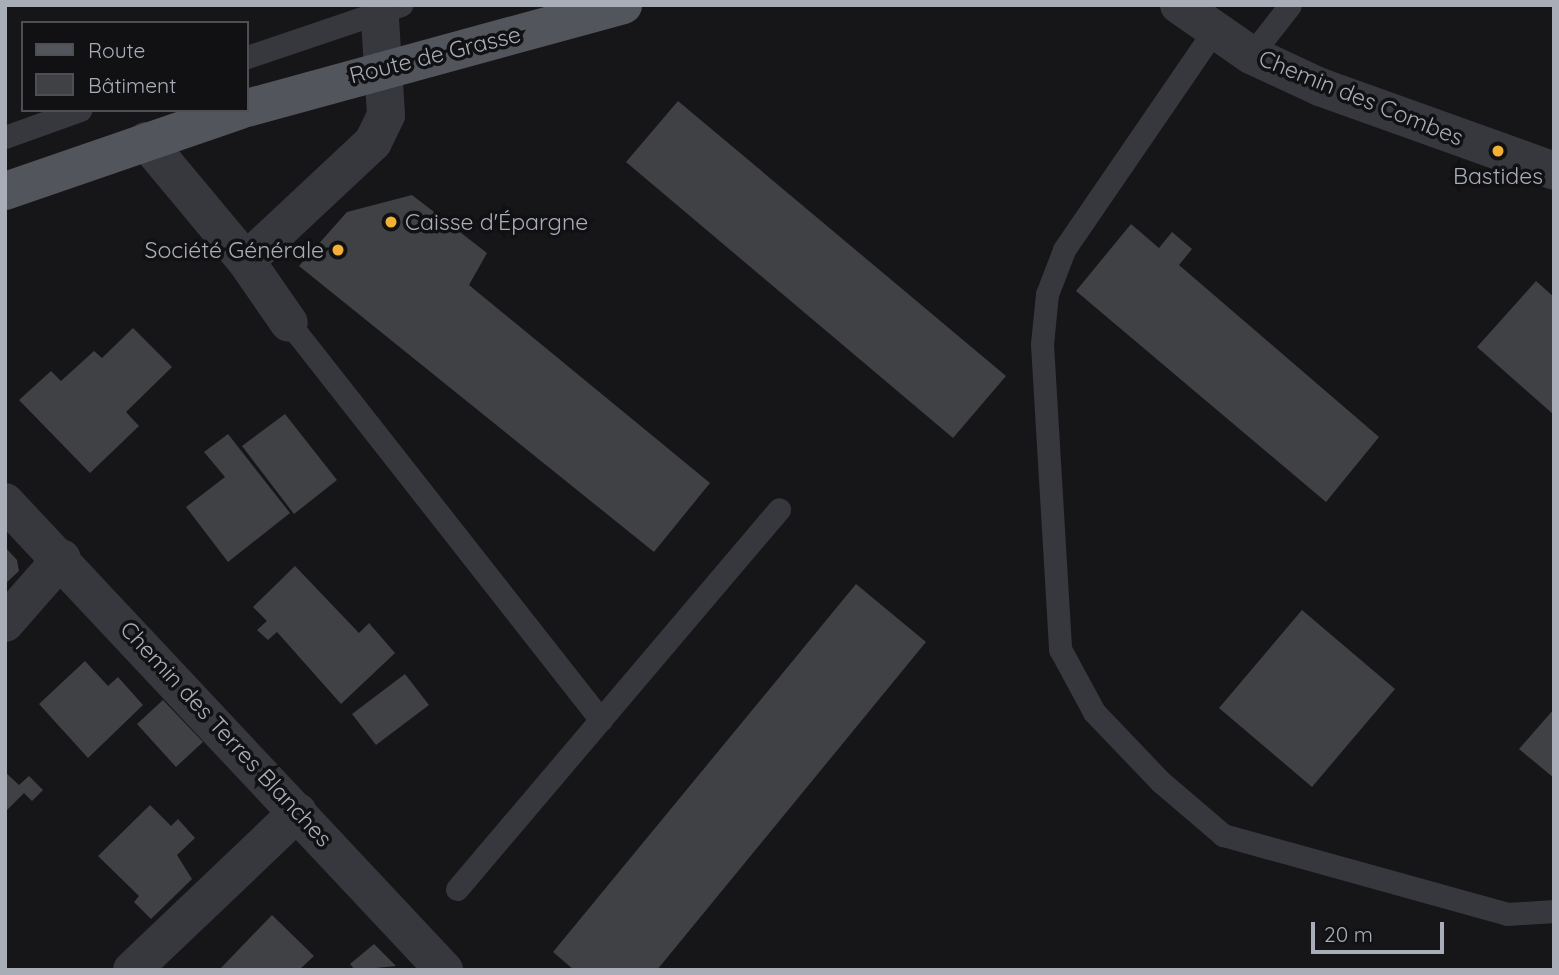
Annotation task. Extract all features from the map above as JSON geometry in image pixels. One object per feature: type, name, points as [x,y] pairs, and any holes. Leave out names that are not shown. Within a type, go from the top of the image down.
[{"type":"main road","name":"Route de Grasse","points":[[248,108],[382,67],[623,5]]},
{"type":"main road","points":[[5,191],[234,112]]},
{"type":"street","name":"Chemin des Combes","points":[[1179,5],[1213,32],[1251,55],[1320,87],[1554,172]]},
{"type":"street","points":[[246,261],[373,142],[386,115],[382,67],[386,7]]},
{"type":"street","points":[[146,141],[246,261],[289,323]]},
{"type":"street","name":"Chemin des Terres Blanches","points":[[5,502],[62,558],[444,970]]},
{"type":"street","points":[[5,623],[62,558]]},
{"type":"street","points":[[132,970],[298,812]]},
{"type":"lane","points":[[1251,55],[1290,5]]},
{"type":"lane","points":[[248,57],[386,7]]},
{"type":"lane","points":[[1213,32],[1064,250],[1047,294],[1042,344],[1060,649],[1094,712],[1161,782],[1223,835],[1507,914],[1554,911]]},
{"type":"lane","points":[[5,137],[74,112]]},
{"type":"lane","points":[[289,323],[601,720]]},
{"type":"lane","points":[[457,889],[779,509]]},
{"type":"building","points":[[678,101],[1006,376],[953,438],[626,162]]},
{"type":"building","points":[[412,195],[487,253],[469,285],[710,483],[654,552],[299,266],[347,212]]},
{"type":"building","points":[[1131,224],[1159,248],[1172,232],[1192,249],[1179,265],[1379,437],[1326,502],[1076,291]]},
{"type":"building","points":[[1536,281],[1554,297],[1554,415],[1477,347]]},
{"type":"building","points":[[133,328],[172,367],[126,412],[139,426],[90,473],[19,400],[51,371],[61,381],[94,351],[102,358]]},
{"type":"building","points":[[285,414],[337,480],[294,514],[242,446]]},
{"type":"building","points":[[228,434],[290,513],[228,562],[186,507],[225,477],[204,452]]},
{"type":"building","points":[[5,547],[17,560],[19,571],[5,584]]},
{"type":"building","points":[[295,566],[359,633],[369,623],[395,653],[341,704],[277,632],[268,640],[257,630],[267,621],[253,607]]},
{"type":"building","points":[[856,584],[926,642],[657,970],[574,970],[553,952]]},
{"type":"building","points":[[1302,610],[1395,689],[1312,787],[1219,708]]},
{"type":"building","points":[[85,661],[108,686],[118,677],[143,705],[88,758],[39,704]]},
{"type":"building","points":[[405,674],[429,705],[376,745],[352,714]]},
{"type":"building","points":[[163,700],[203,742],[176,767],[137,724]]},
{"type":"building","points":[[1554,709],[1554,778],[1519,749]]},
{"type":"building","points":[[5,772],[19,785],[29,776],[43,790],[32,801],[24,793],[5,812]]},
{"type":"building","points":[[150,805],[171,826],[178,819],[195,838],[177,855],[192,879],[151,919],[134,902],[139,896],[98,856]]},
{"type":"building","points":[[272,915],[314,956],[299,970],[219,970]]},
{"type":"building","points":[[374,944],[396,966],[355,970],[350,964]]},
{"type":"place","name":"Bastides","points":[[1498,151]]},
{"type":"place","name":"Caisse d'Épargne","points":[[391,222]]},
{"type":"place","name":"Société Générale","points":[[338,250]]}]
